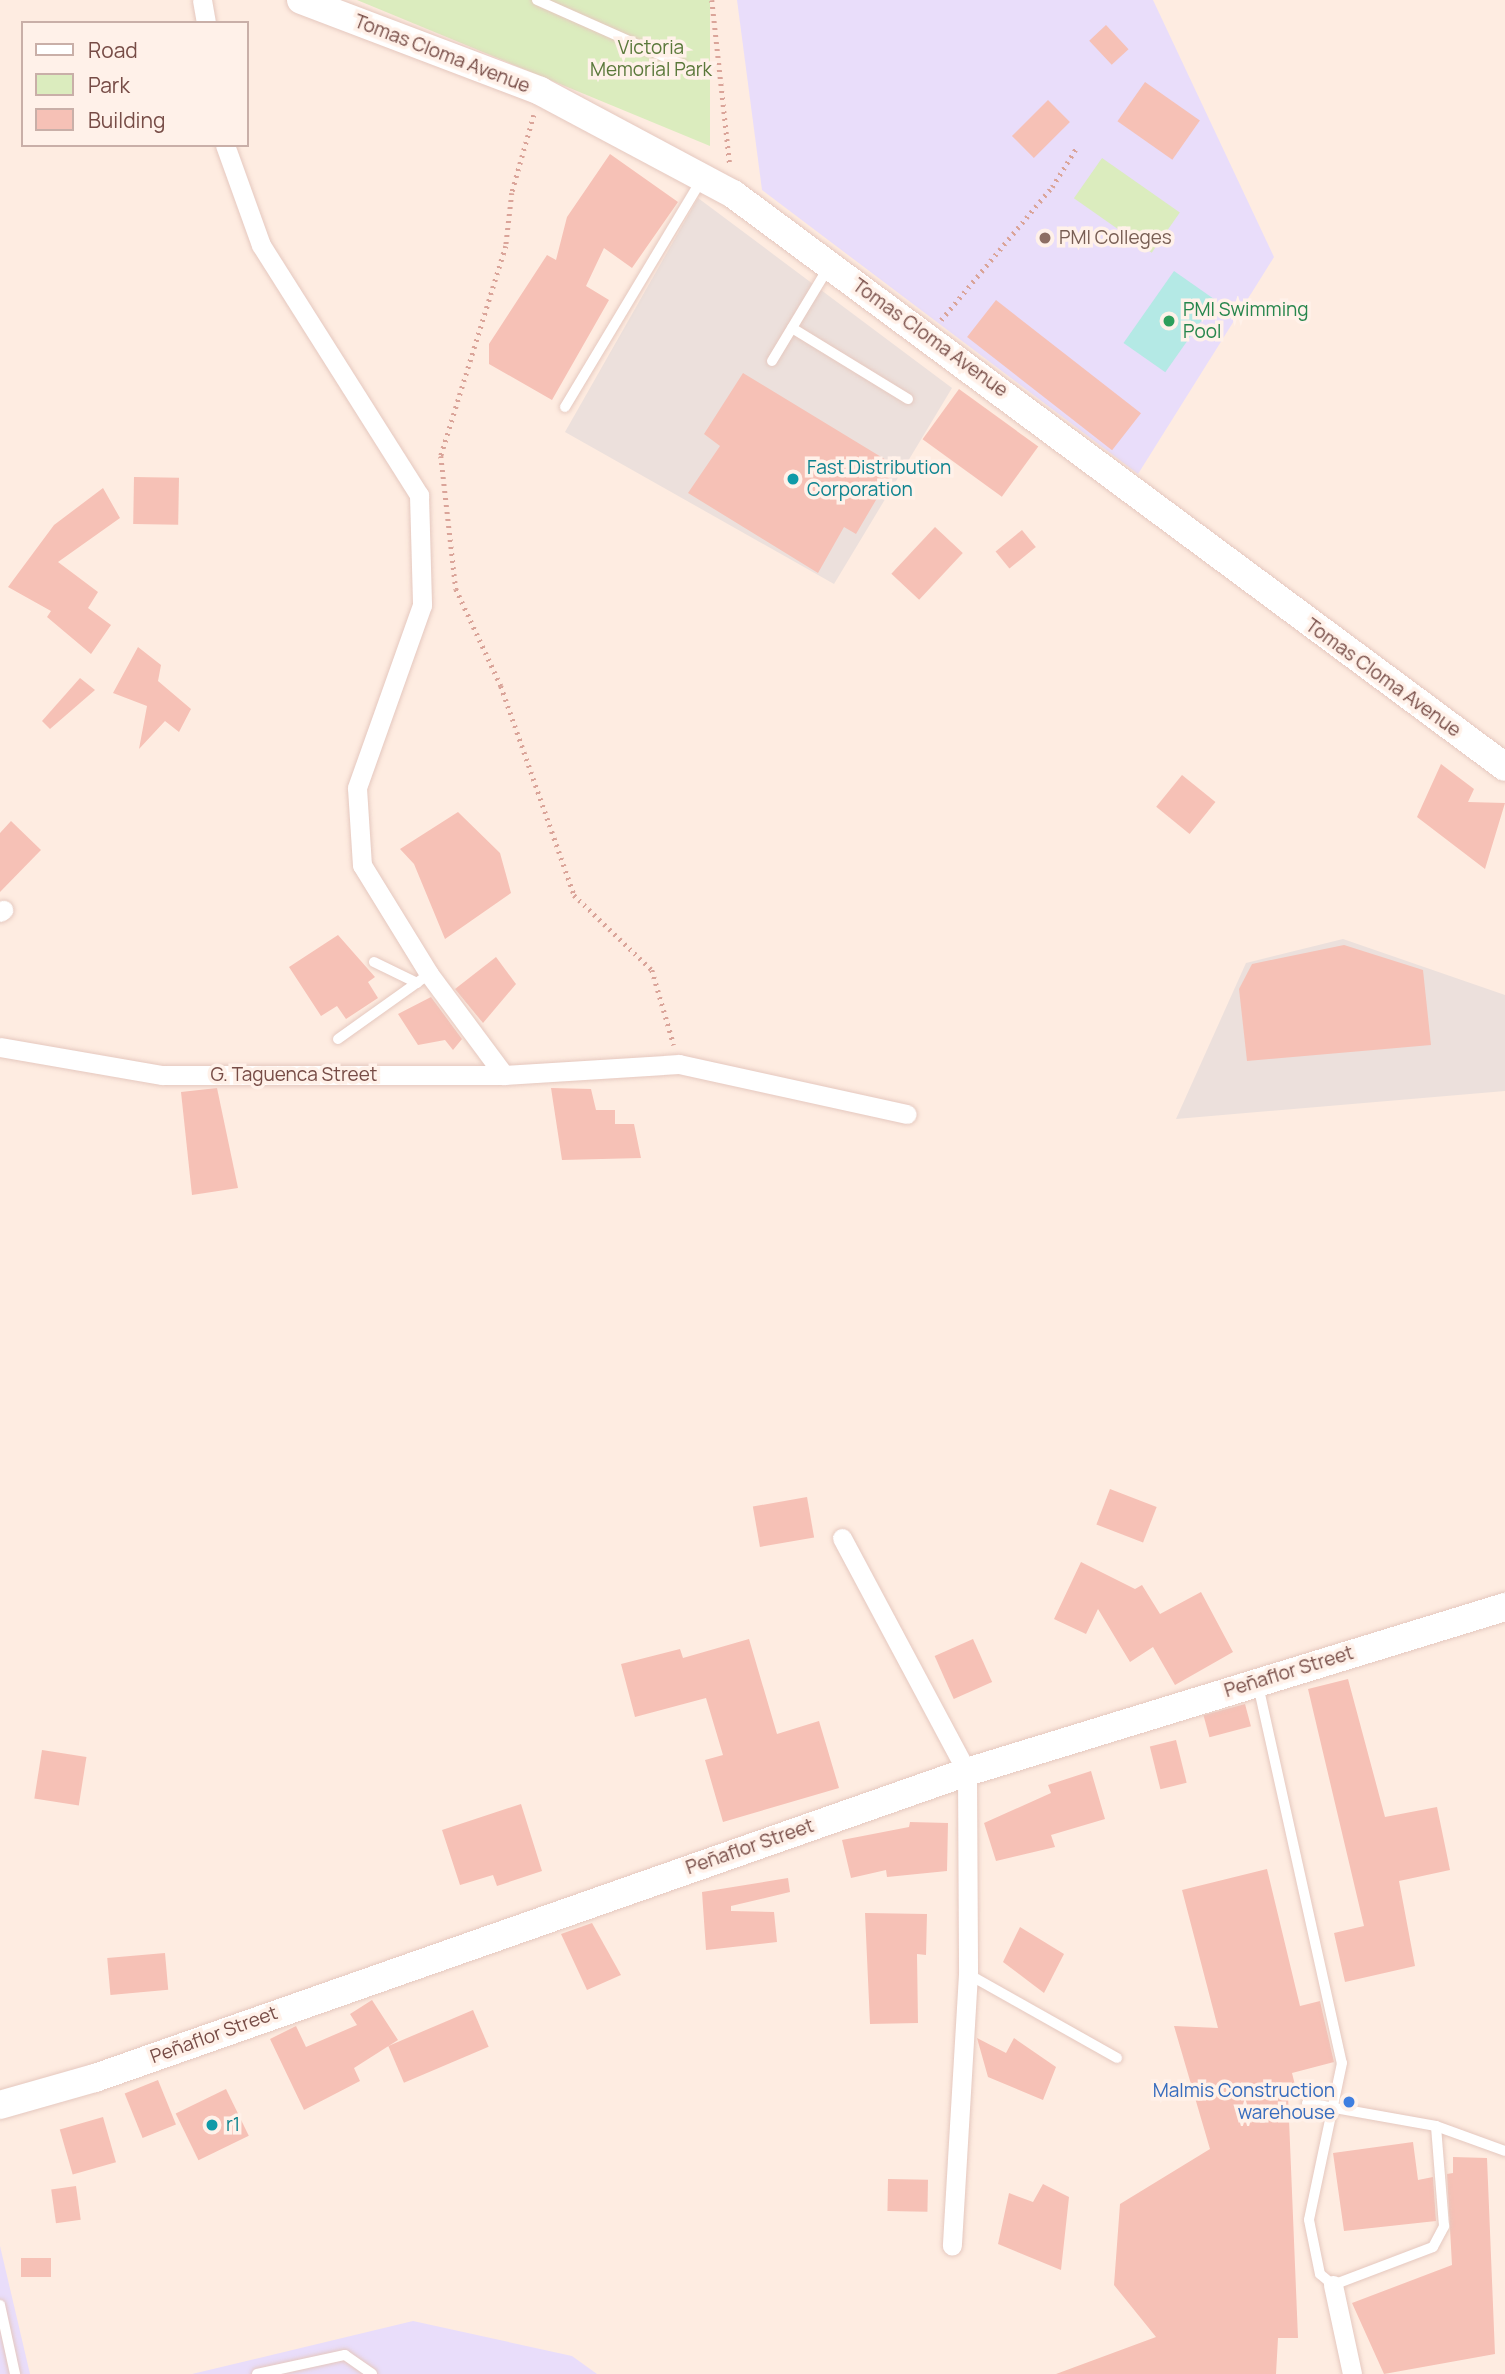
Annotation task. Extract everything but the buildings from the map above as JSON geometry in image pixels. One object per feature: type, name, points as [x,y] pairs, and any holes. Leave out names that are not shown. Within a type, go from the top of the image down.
[{"type":"main road","name":"Tomas Cloma Avenue","points":[[301,0],[540,91],[733,194],[1505,768]]},
{"type":"main road","name":"Peñaflor Street","points":[[0,2105],[95,2078],[968,1772],[1505,1607]]},
{"type":"street","points":[[202,0],[206,21]]},
{"type":"street","points":[[226,147],[261,245],[419,495],[422,605],[357,788],[362,865],[423,979],[504,1076]]},
{"type":"street","name":"G. Taguenca Street","points":[[0,1047],[162,1075],[504,1076],[679,1064],[907,1114]]},
{"type":"street","points":[[842,1538],[968,1772],[968,1974],[952,2246]]},
{"type":"street","points":[[1333,2285],[1352,2374]]},
{"type":"lane","points":[[537,0],[681,64]]},
{"type":"lane","points":[[565,407],[703,178]]},
{"type":"lane","points":[[772,362],[830,265]]},
{"type":"lane","points":[[792,327],[908,399]]},
{"type":"lane","points":[[373,962],[423,979]]},
{"type":"lane","points":[[338,1039],[423,979]]},
{"type":"lane","points":[[1257,1682],[1342,2063],[1335,2107],[1309,2220],[1320,2274],[1333,2285],[1433,2247],[1444,2226],[1436,2126]]},
{"type":"lane","points":[[968,1974],[1117,2058]]},
{"type":"lane","points":[[1307,2103],[1436,2126],[1505,2151]]},
{"type":"lane","points":[[0,2305],[15,2374]]},
{"type":"lane","points":[[257,2374],[345,2355],[372,2374]]},
{"type":"path","points":[[712,0],[733,194]]},
{"type":"path","points":[[540,91],[512,193],[506,246],[441,456],[456,589],[500,686],[574,895],[652,970],[679,1064]]},
{"type":"path","points":[[927,336],[1052,187],[1077,147]]},
{"type":"shaded area","name":"PMI Colleges","points":[[737,0],[1153,0],[1274,257],[1138,474],[762,190]]},
{"type":"shaded area","points":[[698,198],[952,388],[834,584],[565,432]]},
{"type":"shaded area","points":[[1343,939],[1505,995],[1505,1091],[1176,1119],[1246,963]]},
{"type":"shaded area","points":[[0,2246],[30,2374],[0,2374]]},
{"type":"shaded area","points":[[413,2321],[572,2356],[597,2374],[192,2374]]},
{"type":"green space","name":"Victoria Memorial Park","points":[[357,0],[710,0],[710,146]]},
{"type":"green space","points":[[1102,158],[1180,212],[1152,253],[1074,198]]},
{"type":"water","name":"PMI Swimming Pool","points":[[1174,271],[1216,300],[1165,372],[1124,343]]},
{"type":"place","name":"PMI Colleges","points":[[1045,238]]},
{"type":"place","name":"PMI Swimming Pool","points":[[1169,321]]},
{"type":"place","name":"Fast Distribution Corporation","points":[[793,479]]},
{"type":"place","name":"Malmis Construction warehouse","points":[[1349,2102]]},
{"type":"place","name":"r1","points":[[212,2125]]}]
